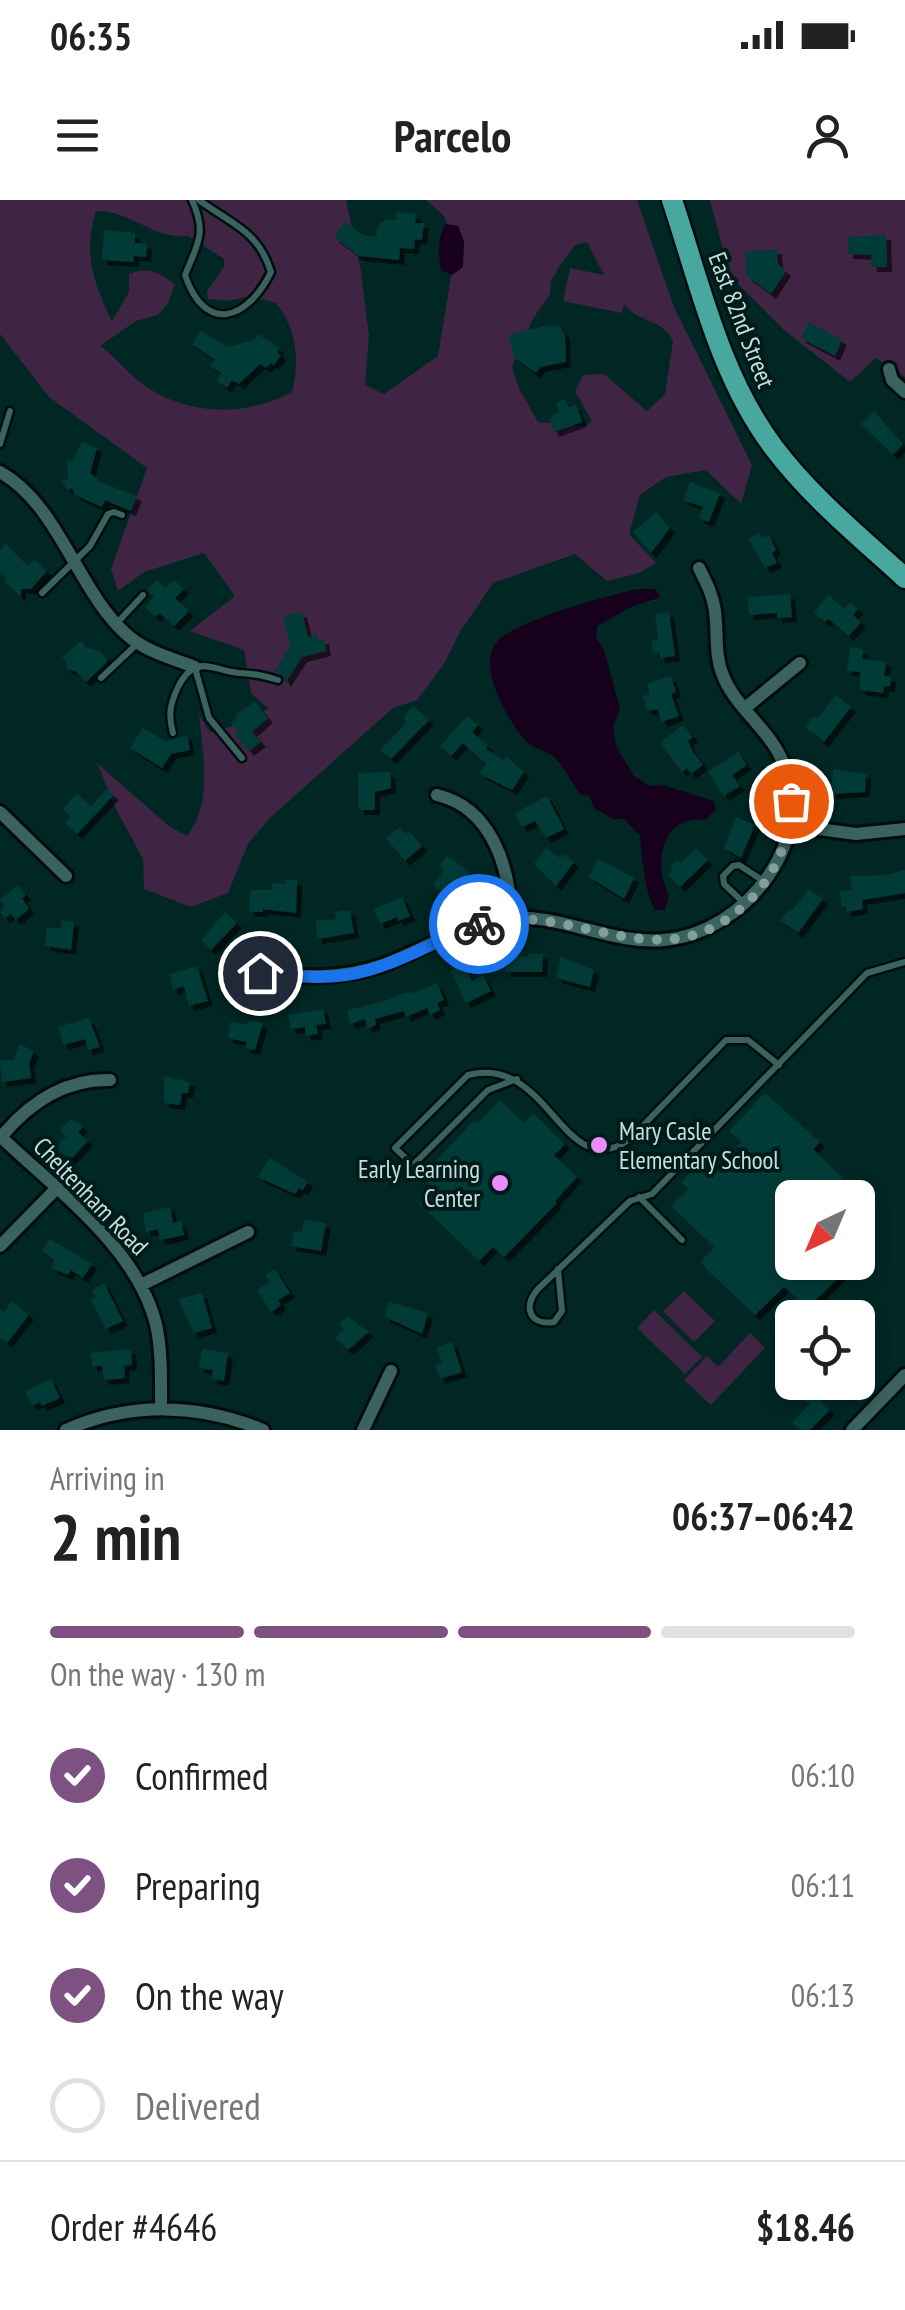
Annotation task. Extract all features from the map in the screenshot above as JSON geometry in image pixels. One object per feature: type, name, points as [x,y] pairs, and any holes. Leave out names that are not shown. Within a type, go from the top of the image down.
[{"type":"main road","name":"East 82nd Street","points":[[672,200],[730,373],[754,418],[810,489],[905,578]]},
{"type":"street","points":[[889,369],[892,380],[905,392]]},
{"type":"street","points":[[0,472],[17,483],[35,503],[116,624],[138,643],[195,667]]},
{"type":"street","points":[[260,973],[313,977],[352,974],[395,960],[475,924],[511,918],[558,922],[627,939],[662,940],[712,926],[745,904],[765,882],[780,855],[789,826],[791,801],[785,767],[772,742],[722,674],[717,658],[715,610],[699,568]]},
{"type":"street","points":[[744,708],[800,662]]},
{"type":"street","points":[[437,795],[460,804],[489,832],[506,872],[511,918]]},
{"type":"street","points":[[0,812],[66,876]]},
{"type":"street","points":[[789,826],[856,834],[905,829]]},
{"type":"street","points":[[0,1136],[54,1092],[76,1084],[110,1080]]},
{"type":"street","name":"Cheltenham Road","points":[[0,1136],[108,1239],[141,1286],[158,1336],[162,1409]]},
{"type":"street","points":[[0,1246],[56,1190]]},
{"type":"street","points":[[141,1286],[248,1232]]},
{"type":"street","points":[[363,1430],[390,1371]]},
{"type":"street","points":[[852,1430],[905,1376]]},
{"type":"street","points":[[66,1430],[110,1415],[162,1409],[203,1412],[263,1430]]},
{"type":"lane","points":[[196,200],[251,234],[266,256],[271,272],[257,299],[242,311],[222,314],[203,306],[191,292],[185,275],[201,240],[196,200]]},
{"type":"lane","points":[[0,444],[10,411]]},
{"type":"lane","points":[[42,593],[90,546],[108,514],[122,515]]},
{"type":"lane","points":[[116,624],[143,595]]},
{"type":"lane","points":[[100,678],[138,643]]},
{"type":"lane","points":[[173,733],[168,715],[172,700],[182,680],[195,667],[217,665],[236,673],[255,672],[278,680]]},
{"type":"lane","points":[[195,667],[209,718],[242,758]]},
{"type":"lane","points":[[745,904],[724,884],[723,876],[739,865],[765,882]]},
{"type":"lane","points":[[558,1270],[562,1311],[554,1322],[542,1324],[532,1318],[528,1308],[530,1298],[545,1282],[630,1201],[652,1194],[867,973],[905,962]]},
{"type":"lane","points":[[516,1079],[488,1090],[414,1164],[394,1148],[468,1075],[483,1071],[516,1079],[584,1146],[605,1150],[629,1140],[726,1040],[748,1040],[779,1065]]},
{"type":"lane","points":[[639,1197],[682,1240]]},
{"type":"shaded area","points":[[0,200],[346,200],[369,336],[365,385],[384,394],[438,356],[455,252],[445,217],[426,200],[637,200],[674,307],[752,465],[741,504],[706,470],[666,477],[640,495],[629,534],[656,563],[639,573],[607,581],[575,554],[493,583],[444,664],[417,700],[393,708],[270,818],[248,844],[228,893],[191,907],[144,889],[143,859],[97,763],[170,827],[187,836],[203,794],[199,715],[210,732],[246,723],[268,708],[251,693],[244,650],[190,631],[235,596],[204,553],[144,572],[118,591],[111,569],[147,468],[49,397],[0,334]],"holes":[[[96,211],[121,215],[164,234],[188,236],[224,259],[224,267],[207,291],[208,299],[228,301],[251,296],[276,303],[295,346],[292,392],[238,409],[182,404],[142,384],[100,346],[136,321],[158,315],[175,285],[154,272],[129,274],[129,292],[112,321],[90,254]],[[587,242],[604,275],[570,268],[563,301],[622,313],[624,304],[667,332],[673,340],[665,394],[647,411],[604,374],[583,375],[575,391],[592,421],[586,426],[538,422],[512,367],[561,264],[575,245]]]},
{"type":"shaded area","points":[[710,200],[905,200],[905,377],[876,358],[850,382],[784,330],[730,276]]},
{"type":"shaded area","points":[[446,224],[458,226],[464,241],[463,267],[452,275],[441,270],[440,264],[440,239]]},
{"type":"shaded area","points":[[638,589],[655,589],[661,597],[633,606],[597,626],[596,638],[604,650],[620,709],[613,726],[616,746],[633,775],[649,786],[662,785],[714,801],[716,810],[705,820],[679,825],[664,844],[661,869],[669,895],[665,910],[655,910],[651,901],[640,836],[624,819],[613,819],[594,808],[590,797],[580,794],[554,757],[527,742],[504,709],[490,668],[495,644],[520,627],[561,610]]},
{"type":"shaded area","points":[[684,1291],[715,1321],[694,1342],[663,1311]]},
{"type":"shaded area","points":[[654,1310],[702,1357],[685,1374],[637,1328]]},
{"type":"shaded area","points":[[750,1333],[765,1348],[711,1405],[684,1380],[707,1356],[718,1367]]},
{"type":"building","points":[[397,212],[416,214],[415,223],[424,223],[422,240],[415,239],[414,249],[400,248],[399,260],[359,256],[334,237],[345,221],[363,235],[376,237],[378,226],[386,219],[396,220]]},
{"type":"building","points":[[104,230],[135,233],[135,243],[147,244],[146,257],[134,256],[133,262],[102,260]]},
{"type":"building","points":[[886,235],[887,267],[872,267],[871,255],[848,254],[848,237]]},
{"type":"building","points":[[777,249],[778,264],[786,271],[771,294],[747,276],[745,252]]},
{"type":"building","points":[[809,322],[842,340],[835,356],[801,338]]},
{"type":"building","points":[[558,325],[565,334],[566,362],[540,367],[536,373],[514,357],[508,335]]},
{"type":"building","points":[[201,331],[228,347],[254,340],[258,334],[279,348],[277,352],[281,355],[274,365],[266,368],[260,364],[239,384],[232,380],[227,388],[217,381],[221,373],[210,366],[215,360],[192,344]]},
{"type":"building","points":[[565,399],[569,407],[576,405],[582,422],[554,432],[549,420],[559,412],[556,403]]},
{"type":"building","points":[[874,411],[903,444],[893,455],[861,424]]},
{"type":"building","points":[[82,441],[97,448],[90,473],[102,483],[137,496],[131,511],[105,500],[102,507],[75,495],[72,488],[67,490],[62,481],[68,478],[67,459],[72,462]]},
{"type":"building","points":[[690,482],[720,493],[709,522],[699,518],[703,507],[683,500]]},
{"type":"building","points":[[656,512],[670,528],[651,553],[633,532]]},
{"type":"building","points":[[759,533],[762,538],[769,535],[776,550],[772,553],[777,563],[765,568],[748,539]]},
{"type":"building","points":[[6,544],[28,566],[34,559],[47,571],[31,589],[21,589],[21,597],[5,582],[0,571],[0,550]]},
{"type":"building","points":[[157,580],[166,588],[174,580],[184,589],[175,598],[189,611],[174,626],[160,613],[155,617],[145,607],[154,597],[147,590]]},
{"type":"building","points":[[790,594],[792,617],[777,618],[777,613],[749,615],[748,597]]},
{"type":"building","points":[[828,595],[845,609],[850,603],[858,609],[853,615],[861,622],[849,636],[814,613]]},
{"type":"building","points":[[302,612],[308,637],[317,634],[318,640],[324,639],[326,651],[302,657],[286,682],[274,672],[290,647],[283,616]]},
{"type":"building","points":[[669,612],[675,656],[660,658],[659,652],[653,653],[651,641],[658,640],[655,614]]},
{"type":"building","points":[[81,641],[85,647],[100,651],[108,661],[86,682],[66,668],[62,657]]},
{"type":"building","points":[[850,647],[863,649],[862,659],[886,662],[884,676],[891,677],[890,687],[884,686],[883,693],[860,690],[860,672],[847,671]]},
{"type":"building","points":[[671,676],[676,692],[671,694],[679,716],[662,722],[658,710],[647,710],[643,696],[650,694],[647,684]]},
{"type":"building","points":[[836,695],[851,707],[824,742],[805,727],[814,716],[817,719]]},
{"type":"building","points":[[255,702],[268,718],[252,732],[261,742],[249,751],[235,735],[238,733],[231,723],[237,718],[235,715]]},
{"type":"building","points":[[413,706],[429,720],[391,759],[380,750],[407,722],[403,718]]},
{"type":"building","points":[[467,716],[478,725],[472,732],[488,746],[486,749],[504,760],[507,757],[524,772],[512,790],[480,774],[486,764],[463,743],[451,756],[440,746]]},
{"type":"building","points":[[683,725],[693,737],[688,741],[703,765],[691,774],[687,768],[682,772],[660,743]]},
{"type":"building","points":[[143,728],[165,741],[187,735],[190,750],[171,754],[162,768],[130,748]]},
{"type":"building","points":[[738,752],[747,765],[732,775],[740,786],[724,796],[708,772]]},
{"type":"building","points":[[833,769],[866,774],[865,792],[831,794]]},
{"type":"building","points":[[390,772],[391,788],[375,792],[375,810],[359,810],[358,773]]},
{"type":"building","points":[[107,789],[114,795],[77,834],[65,823],[71,817],[63,809],[77,793],[91,806]]},
{"type":"building","points":[[547,796],[564,829],[546,838],[535,821],[522,827],[515,813]]},
{"type":"building","points":[[736,817],[755,825],[741,858],[724,848]]},
{"type":"building","points":[[400,827],[422,846],[405,861],[386,838]]},
{"type":"building","points":[[546,848],[574,862],[556,886],[534,864]]},
{"type":"building","points":[[696,848],[708,860],[680,887],[668,875],[673,870],[670,867],[678,859],[681,863]]},
{"type":"building","points":[[447,856],[470,872],[450,898],[433,885],[444,870],[439,866]]},
{"type":"building","points":[[598,859],[634,878],[624,899],[589,877]]},
{"type":"building","points":[[905,870],[905,893],[862,900],[863,909],[846,912],[846,906],[842,907],[840,891],[852,890],[850,876]]},
{"type":"building","points":[[285,880],[297,880],[296,913],[263,909],[249,912],[250,890],[272,890],[272,883],[285,884]]},
{"type":"building","points":[[18,885],[26,895],[22,898],[29,909],[16,920],[11,914],[5,918],[0,912],[5,906],[0,900]]},
{"type":"building","points":[[809,889],[823,899],[798,933],[780,920]]},
{"type":"building","points":[[402,897],[410,916],[380,924],[374,909]]},
{"type":"building","points":[[350,910],[354,933],[317,939],[316,921],[336,919],[335,912]]},
{"type":"building","points":[[225,912],[237,923],[211,950],[201,940]]},
{"type":"building","points":[[62,920],[74,922],[71,950],[45,946],[47,927],[61,929]]},
{"type":"building","points":[[543,954],[542,972],[505,972],[506,956]]},
{"type":"building","points":[[561,957],[594,970],[590,987],[556,978]]},
{"type":"building","points":[[464,965],[472,981],[483,975],[491,991],[466,1003],[451,971]]},
{"type":"building","points":[[197,966],[208,1001],[189,1006],[184,986],[173,990],[169,974]]},
{"type":"building","points":[[437,983],[444,1000],[437,1003],[440,1010],[430,1015],[427,1008],[406,1017],[404,1011],[375,1019],[376,1025],[367,1028],[365,1019],[350,1024],[347,1010],[410,991],[412,994]]},
{"type":"building","points":[[323,1009],[326,1024],[316,1025],[318,1034],[306,1036],[305,1027],[291,1029],[288,1015]]},
{"type":"building","points":[[89,1018],[100,1047],[88,1050],[85,1039],[63,1045],[58,1027]]},
{"type":"building","points":[[249,1020],[263,1023],[255,1050],[245,1048],[247,1042],[228,1038],[231,1022],[248,1025]]},
{"type":"building","points":[[19,1044],[34,1051],[29,1064],[31,1078],[2,1082],[0,1061],[14,1059]]},
{"type":"building","points":[[164,1076],[190,1082],[180,1105],[164,1103]]},
{"type":"building","points":[[765,1093],[820,1142],[813,1149],[845,1180],[775,1180],[775,1280],[836,1280],[816,1300],[799,1300],[784,1287],[755,1315],[706,1269],[701,1262],[714,1247],[671,1206],[688,1189],[681,1182],[689,1174],[708,1171],[712,1166],[720,1173],[741,1150],[737,1146],[741,1142],[729,1131]]},
{"type":"building","name":"Early Learning Center","points":[[500,1100],[524,1123],[533,1113],[565,1144],[554,1155],[577,1177],[504,1257],[493,1247],[479,1261],[419,1203],[433,1188],[421,1176]]},
{"type":"building","points":[[72,1118],[83,1127],[78,1132],[88,1141],[70,1160],[56,1147],[66,1137],[59,1130]]},
{"type":"building","points":[[270,1158],[308,1182],[303,1190],[299,1188],[295,1194],[258,1177]]},
{"type":"building","points":[[170,1207],[173,1223],[181,1221],[184,1235],[160,1240],[158,1229],[146,1232],[143,1213]]},
{"type":"building","points":[[304,1220],[326,1223],[321,1251],[291,1246],[294,1231],[302,1232]]},
{"type":"building","points":[[50,1239],[92,1264],[83,1278],[71,1270],[68,1275],[51,1268],[55,1261],[42,1251]]},
{"type":"building","points":[[275,1269],[290,1293],[278,1300],[281,1305],[271,1312],[257,1290],[270,1282],[265,1275]]},
{"type":"building","points":[[104,1283],[123,1321],[106,1329],[91,1300],[96,1297],[92,1290]]},
{"type":"building","points":[[202,1293],[212,1328],[194,1333],[178,1299]]},
{"type":"building","points":[[12,1301],[29,1315],[7,1343],[0,1337],[0,1309],[4,1312]]},
{"type":"building","points":[[389,1302],[428,1313],[422,1334],[385,1317]]},
{"type":"building","points":[[347,1316],[369,1332],[348,1350],[335,1338],[344,1329],[339,1325]]},
{"type":"building","points":[[452,1342],[462,1372],[440,1379],[435,1365],[442,1362],[437,1348]]},
{"type":"building","points":[[131,1349],[132,1365],[124,1366],[125,1378],[104,1380],[102,1366],[92,1366],[91,1353]]},
{"type":"building","points":[[202,1349],[228,1353],[224,1381],[212,1379],[213,1370],[199,1368]]},
{"type":"building","points":[[51,1379],[60,1398],[32,1406],[25,1391]]},
{"type":"building","points":[[805,1400],[820,1400],[830,1410],[810,1430],[800,1430],[792,1422],[810,1404]]},
{"type":"way so far","points":[[479,924],[530,918],[639,940],[674,939],[696,933],[741,908],[765,882],[784,843],[791,801]]},
{"type":"place","name":"Mary Casle Elementary School","points":[[599,1145]]},
{"type":"place","name":"Early Learning Center","points":[[500,1183]]},
{"type":"route","points":[[260,973],[313,977],[352,974],[479,924]]}]
